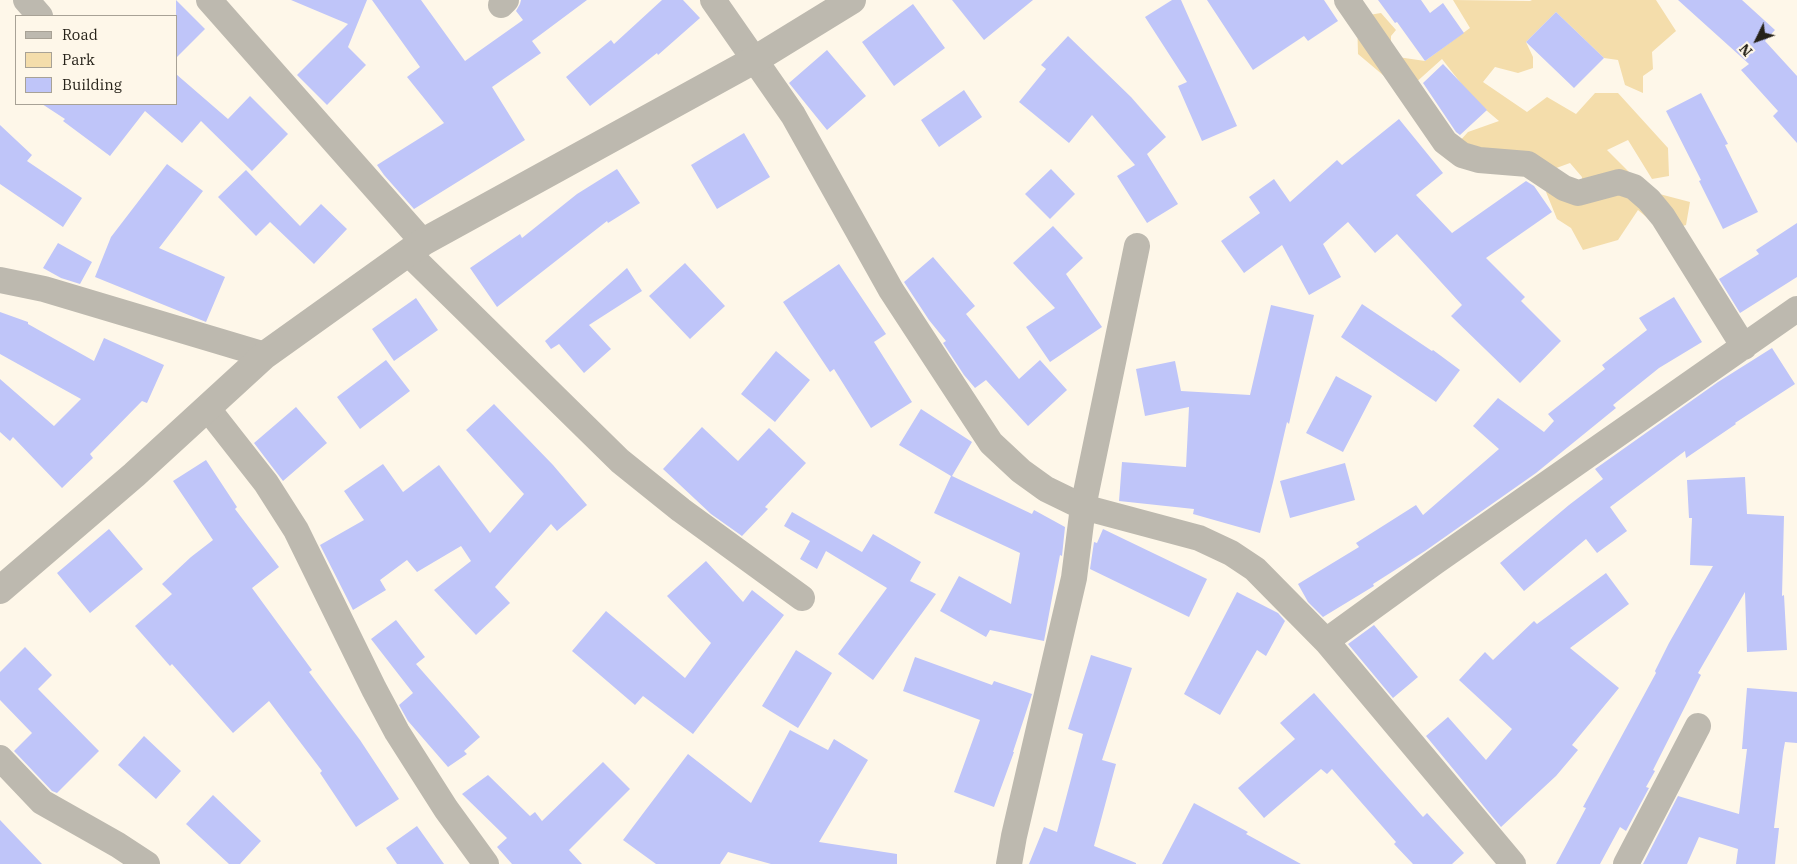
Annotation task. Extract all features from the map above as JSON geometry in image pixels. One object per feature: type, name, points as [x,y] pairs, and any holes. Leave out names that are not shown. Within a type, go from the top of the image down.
[{"type":"street","points":[[26,0],[39,15]]},
{"type":"street","points":[[209,0],[416,247],[620,461],[681,510],[802,598]]},
{"type":"street","points":[[713,0],[756,59],[808,138],[891,290],[991,443],[1021,471],[1046,489],[1082,507],[1199,538],[1231,553],[1255,569],[1326,641],[1513,864]]},
{"type":"street","points":[[0,590],[134,475],[208,409],[264,355],[416,247],[756,59],[852,0]]},
{"type":"street","points":[[1346,0],[1445,142],[1462,155],[1479,160],[1528,164],[1564,188],[1578,193],[1619,182],[1634,187],[1649,200],[1663,217],[1744,347]]},
{"type":"street","points":[[1009,864],[1074,578],[1082,507],[1137,246]]},
{"type":"street","points":[[0,280],[44,289],[264,355]]},
{"type":"street","points":[[1326,641],[1435,562],[1797,309]]},
{"type":"street","points":[[208,409],[266,483],[296,530],[397,732],[446,809],[486,864]]},
{"type":"street","points":[[1626,864],[1698,726]]},
{"type":"street","points":[[0,758],[42,802],[118,844],[147,864]]},
{"type":"green space","points":[[1453,0],[1656,0],[1676,31],[1652,52],[1653,69],[1643,76],[1643,93],[1625,85],[1618,60],[1604,58],[1556,12],[1526,42],[1533,57],[1533,68],[1518,73],[1495,67],[1483,82],[1527,112],[1547,97],[1576,114],[1595,93],[1618,93],[1668,148],[1669,176],[1652,179],[1628,140],[1607,150],[1648,191],[1690,202],[1686,225],[1664,232],[1638,210],[1618,240],[1583,250],[1571,228],[1557,219],[1546,192],[1556,189],[1581,194],[1582,177],[1570,163],[1540,174],[1457,144],[1468,132],[1499,121],[1474,100],[1442,59],[1413,85],[1390,81],[1358,54],[1357,17],[1381,13],[1396,30],[1391,36],[1391,56],[1425,61],[1470,28]]},
{"type":"building","points":[[176,0],[205,29],[178,56],[178,15],[176,15]]},
{"type":"building","points":[[291,0],[367,0],[348,47],[366,65],[327,105],[297,75],[348,24]]},
{"type":"building","points":[[372,0],[421,0],[465,61],[523,20],[516,11],[521,0],[587,0],[532,41],[541,53],[492,87],[525,140],[414,209],[377,165],[444,123],[407,77],[420,67]]},
{"type":"building","points":[[662,0],[683,0],[700,18],[658,55],[657,53],[590,106],[566,77],[611,40],[614,44]]},
{"type":"building","points":[[952,0],[1033,0],[984,40]]},
{"type":"building","points":[[1172,0],[1181,0],[1237,126],[1202,141],[1178,86],[1187,82],[1145,17]]},
{"type":"building","points":[[1207,0],[1324,0],[1338,21],[1308,41],[1304,36],[1253,70]]},
{"type":"building","points":[[1378,0],[1421,0],[1430,13],[1443,3],[1464,33],[1425,61],[1397,22],[1395,23]]},
{"type":"building","points":[[1678,0],[1742,0],[1775,30],[1765,41],[1797,76],[1797,143],[1773,116],[1778,111],[1741,70],[1749,64]]},
{"type":"building","points":[[913,4],[945,48],[894,86],[862,42]]},
{"type":"building","points":[[1556,12],[1604,58],[1574,88],[1526,42]]},
{"type":"building","points":[[1068,36],[1131,97],[1166,137],[1147,154],[1178,204],[1147,223],[1117,176],[1135,165],[1092,115],[1069,143],[1019,102],[1046,69],[1041,65]]},
{"type":"building","points":[[827,50],[866,96],[827,130],[789,83]]},
{"type":"building","points":[[1443,64],[1487,110],[1460,135],[1456,132],[1423,83]]},
{"type":"building","points":[[178,76],[228,119],[250,96],[288,134],[252,171],[201,121],[182,143],[145,111],[110,156],[63,121],[65,119],[44,105],[178,105]]},
{"type":"building","points":[[964,90],[982,117],[939,147],[921,120]]},
{"type":"building","points":[[1701,93],[1728,144],[1725,145],[1758,212],[1723,229],[1699,181],[1701,180],[1666,111]]},
{"type":"building","points":[[1399,119],[1443,173],[1416,195],[1452,233],[1526,181],[1534,186],[1552,212],[1486,258],[1525,297],[1521,301],[1561,341],[1520,383],[1451,316],[1462,305],[1397,234],[1375,253],[1348,222],[1323,244],[1341,277],[1309,295],[1282,245],[1244,273],[1221,241],[1260,213],[1249,197],[1274,179],[1290,202],[1337,160],[1342,165]]},
{"type":"building","points":[[0,125],[32,155],[27,161],[82,198],[63,227],[0,184]]},
{"type":"building","points":[[744,133],[770,177],[717,209],[691,165]]},
{"type":"building","points":[[167,164],[203,191],[159,248],[225,277],[206,322],[95,277],[111,237]]},
{"type":"building","points":[[617,169],[640,203],[608,223],[607,221],[497,307],[470,268],[520,234],[522,238],[577,194]]},
{"type":"building","points":[[1051,169],[1075,194],[1050,219],[1025,194]]},
{"type":"building","points":[[246,170],[300,226],[321,204],[347,229],[314,264],[270,222],[256,236],[218,197]]},
{"type":"building","points":[[1797,223],[1797,277],[1740,313],[1719,279],[1759,254],[1756,250]]},
{"type":"building","points":[[1053,226],[1083,258],[1066,274],[1102,327],[1050,362],[1026,327],[1055,308],[1013,263]]},
{"type":"building","points":[[58,243],[92,262],[80,284],[61,278],[43,268]]},
{"type":"building","points":[[933,257],[975,306],[966,314],[1019,379],[1040,360],[1067,390],[1028,426],[986,380],[975,388],[943,343],[946,341],[929,320],[904,282]]},
{"type":"building","points":[[685,263],[725,306],[690,339],[649,296]]},
{"type":"building","points":[[839,264],[886,334],[874,342],[912,402],[871,428],[834,369],[830,372],[783,302]]},
{"type":"building","points":[[627,268],[642,291],[589,325],[611,349],[584,373],[559,344],[551,349],[545,341]]},
{"type":"building","points":[[1674,297],[1702,342],[1659,368],[1613,405],[1616,408],[1536,473],[1425,551],[1373,584],[1374,586],[1323,617],[1308,602],[1298,584],[1359,547],[1356,543],[1416,505],[1423,515],[1499,449],[1473,426],[1498,398],[1544,432],[1554,421],[1548,414],[1605,369],[1602,365],[1647,330],[1639,318]]},
{"type":"building","points":[[416,298],[438,330],[394,361],[372,329]]},
{"type":"building","points":[[1362,304],[1433,350],[1460,370],[1436,402],[1341,337]]},
{"type":"building","points":[[1271,305],[1314,315],[1289,424],[1287,422],[1260,533],[1193,514],[1194,509],[1119,501],[1122,462],[1186,467],[1189,407],[1145,416],[1136,369],[1175,361],[1181,391],[1250,395]]},
{"type":"building","points":[[0,312],[28,322],[28,324],[94,361],[104,338],[164,365],[147,403],[142,401],[90,454],[93,458],[62,488],[13,437],[10,441],[0,432],[0,379],[54,426],[81,399],[0,354]]},
{"type":"building","points":[[1772,348],[1795,384],[1686,458],[1685,451],[1610,507],[1627,531],[1597,553],[1586,539],[1524,591],[1500,563],[1603,479],[1595,469],[1718,382]]},
{"type":"building","points":[[776,351],[810,380],[775,422],[741,394]]},
{"type":"building","points":[[386,360],[410,391],[360,429],[337,397]]},
{"type":"building","points":[[1336,376],[1372,396],[1343,452],[1306,433]]},
{"type":"building","points":[[494,404],[553,465],[587,505],[557,531],[551,524],[495,587],[510,603],[476,635],[434,590],[471,561],[461,546],[417,572],[407,560],[380,580],[386,590],[353,610],[320,545],[364,520],[344,491],[383,464],[403,492],[439,465],[490,533],[524,494],[466,430]]},
{"type":"building","points":[[296,407],[327,443],[283,481],[254,443]]},
{"type":"building","points":[[921,409],[972,442],[952,476],[1032,514],[1034,510],[1065,527],[1062,556],[1060,555],[1044,641],[990,630],[986,637],[940,611],[959,576],[1011,604],[1020,553],[934,513],[951,476],[899,445]]},
{"type":"building","points":[[702,427],[738,461],[769,428],[806,463],[765,507],[768,509],[742,536],[711,514],[663,469]]},
{"type":"building","points":[[206,460],[237,507],[235,509],[279,567],[252,588],[312,670],[309,672],[360,740],[399,799],[356,827],[320,773],[322,771],[269,701],[233,733],[172,664],[170,666],[135,626],[172,594],[162,584],[213,540],[173,481]]},
{"type":"building","points":[[1345,463],[1355,500],[1290,518],[1280,481]]},
{"type":"building","points":[[1745,477],[1747,514],[1784,516],[1782,596],[1784,595],[1787,650],[1747,652],[1745,592],[1698,673],[1701,675],[1653,770],[1655,771],[1646,787],[1649,788],[1626,831],[1620,827],[1600,864],[1556,864],[1586,808],[1583,807],[1656,673],[1655,671],[1669,643],[1713,566],[1690,565],[1692,518],[1689,518],[1687,480]]},
{"type":"building","points":[[792,512],[862,552],[873,534],[921,562],[910,581],[936,594],[873,680],[838,654],[887,588],[826,551],[817,569],[800,559],[810,541],[784,526]]},
{"type":"building","points":[[109,529],[143,569],[90,613],[57,573]]},
{"type":"building","points":[[1103,529],[1207,579],[1189,617],[1090,569],[1094,542],[1097,543]]},
{"type":"building","points":[[706,561],[743,602],[752,590],[784,615],[693,734],[643,696],[635,705],[572,651],[606,611],[685,678],[711,643],[667,596]]},
{"type":"building","points":[[1606,573],[1629,604],[1570,648],[1619,688],[1572,745],[1578,750],[1556,776],[1501,827],[1426,736],[1448,717],[1486,760],[1512,729],[1459,680],[1485,652],[1493,660],[1534,621],[1537,624]]},
{"type":"building","points":[[1237,592],[1278,613],[1285,621],[1266,656],[1257,650],[1220,715],[1184,694]]},
{"type":"building","points":[[396,620],[425,657],[416,664],[480,737],[464,751],[467,754],[448,767],[408,721],[399,705],[413,693],[371,639]]},
{"type":"building","points":[[1374,625],[1418,677],[1393,698],[1348,644]]},
{"type":"building","points":[[25,647],[52,675],[38,689],[99,751],[57,793],[52,791],[14,751],[32,733],[0,700],[0,672]]},
{"type":"building","points":[[796,650],[832,673],[798,728],[762,706]]},
{"type":"building","points":[[1091,655],[1132,668],[1102,760],[1116,764],[1094,846],[1136,864],[1029,864],[1044,827],[1057,832],[1083,734],[1068,729]]},
{"type":"building","points":[[915,657],[992,685],[994,681],[1032,694],[994,807],[954,792],[980,720],[903,691]]},
{"type":"building","points":[[1747,688],[1797,692],[1797,743],[1785,742],[1783,753],[1774,828],[1779,828],[1775,864],[1736,864],[1738,849],[1699,837],[1687,864],[1643,864],[1678,796],[1739,814],[1747,749],[1742,749]]},
{"type":"building","points":[[1314,693],[1423,817],[1427,813],[1464,853],[1452,864],[1413,864],[1332,769],[1327,774],[1321,769],[1264,818],[1238,788],[1295,739],[1280,723]]},
{"type":"building","points":[[790,730],[828,750],[834,739],[868,760],[819,842],[897,854],[897,864],[771,864],[728,852],[720,864],[656,864],[623,840],[688,754],[751,803]]},
{"type":"building","points":[[144,736],[181,771],[156,799],[118,765]]},
{"type":"building","points":[[603,762],[630,789],[569,850],[582,864],[512,864],[497,847],[507,838],[462,794],[488,775],[530,816],[535,812],[542,821]]},
{"type":"building","points":[[213,795],[261,841],[240,864],[229,864],[186,824]]},
{"type":"building","points":[[1194,803],[1248,832],[1246,834],[1301,864],[1162,864]]},
{"type":"building","points":[[0,820],[42,864],[0,864]]},
{"type":"building","points":[[417,826],[444,864],[397,864],[386,848]]}]
